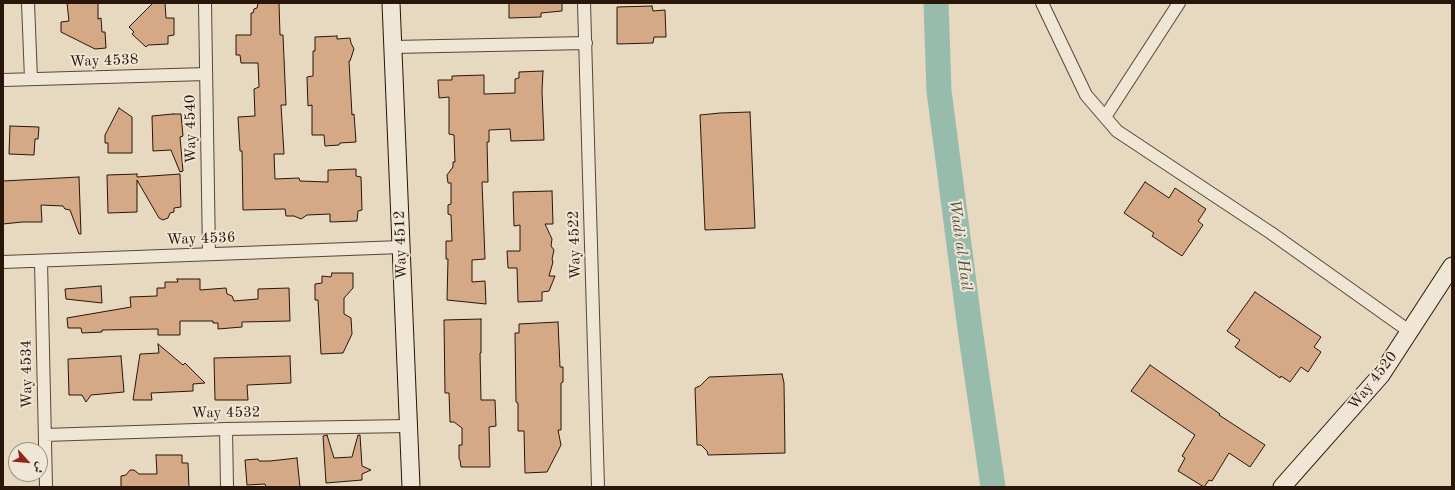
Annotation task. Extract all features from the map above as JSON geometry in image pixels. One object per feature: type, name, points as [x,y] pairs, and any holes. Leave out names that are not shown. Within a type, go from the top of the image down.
[{"type":"street","points":[[28,3],[31,79]]},
{"type":"street","name":"Way 4540","points":[[205,3],[209,254]]},
{"type":"street","name":"Way 4512","points":[[391,3],[411,487]]},
{"type":"street","name":"Way 4522","points":[[584,3],[598,487]]},
{"type":"street","points":[[1042,3],[1086,94],[1117,131],[1270,233],[1409,331]]},
{"type":"street","points":[[1105,117],[1179,3]]},
{"type":"street","points":[[393,47],[586,43]]},
{"type":"street","name":"Way 4538","points":[[3,80],[206,74]]},
{"type":"street","name":"Way 4536","points":[[3,262],[401,247]]},
{"type":"street","name":"Way 4534","points":[[41,261],[46,487]]},
{"type":"street","name":"Way 4520","points":[[1282,487],[1381,375],[1452,266]]},
{"type":"street","name":"Way 4532","points":[[45,435],[226,428],[408,426]]},
{"type":"street","points":[[226,428],[227,487]]},
{"type":"building","points":[[67,3],[98,3],[98,19],[101,18],[102,32],[105,32],[106,48],[95,49],[61,32],[61,22],[69,21]]},
{"type":"building","points":[[153,3],[165,3],[166,18],[174,18],[174,35],[168,36],[168,44],[148,45],[146,47],[132,34],[134,32],[129,27]]},
{"type":"building","points":[[258,3],[279,3],[280,35],[283,35],[286,105],[281,105],[284,154],[274,154],[275,179],[299,178],[300,181],[328,182],[328,170],[356,169],[356,176],[361,177],[362,210],[358,211],[357,221],[330,222],[330,214],[307,215],[301,219],[294,216],[286,216],[285,209],[243,210],[242,151],[240,151],[238,117],[255,116],[254,89],[259,87],[258,63],[241,63],[240,55],[236,55],[236,35],[251,35],[251,13],[253,13],[254,9],[257,8]]},
{"type":"building","points":[[509,3],[562,3],[562,11],[541,13],[541,17],[509,18]]},
{"type":"building","points":[[652,6],[653,11],[665,10],[666,37],[654,37],[653,43],[617,44],[617,7]]},
{"type":"building","points":[[337,36],[337,39],[350,38],[354,49],[349,61],[352,115],[354,114],[356,142],[325,146],[324,135],[312,135],[312,105],[308,106],[307,77],[313,76],[313,51],[315,51],[315,37]]},
{"type":"building","points":[[543,71],[542,91],[544,140],[511,141],[510,129],[489,130],[489,142],[487,142],[488,182],[482,182],[485,259],[472,260],[472,282],[485,281],[486,304],[447,300],[448,259],[446,259],[446,241],[452,241],[451,215],[448,214],[448,205],[451,204],[451,183],[448,183],[447,175],[453,167],[453,162],[455,162],[454,135],[449,134],[449,97],[439,98],[438,80],[452,80],[452,76],[484,75],[484,94],[515,93],[515,79],[519,78],[519,72]]},
{"type":"building","points":[[119,108],[132,117],[132,153],[108,153],[108,143],[105,143],[105,135]]},
{"type":"building","points":[[750,112],[755,228],[705,230],[700,115]]},
{"type":"building","points":[[181,114],[183,136],[180,137],[183,171],[180,172],[171,150],[153,151],[152,116]]},
{"type":"building","points":[[10,126],[39,127],[38,139],[35,139],[34,155],[9,154]]},
{"type":"building","points":[[137,174],[137,177],[180,174],[181,207],[174,208],[174,212],[170,213],[168,218],[163,220],[159,218],[137,180],[137,212],[108,213],[107,175]]},
{"type":"building","points":[[79,177],[81,234],[79,234],[70,210],[65,209],[63,206],[41,205],[42,222],[3,224],[3,181]]},
{"type":"building","points":[[1145,182],[1169,198],[1175,188],[1206,209],[1198,221],[1203,225],[1182,256],[1152,236],[1154,233],[1124,213]]},
{"type":"building","points":[[552,191],[553,224],[545,224],[552,239],[551,246],[554,250],[552,259],[553,262],[549,276],[555,276],[549,291],[542,292],[542,301],[518,302],[517,268],[508,268],[507,251],[520,251],[520,225],[514,226],[513,192]]},
{"type":"building","points":[[332,273],[353,273],[353,288],[344,298],[344,314],[351,318],[352,334],[343,353],[321,354],[318,300],[315,300],[315,284],[322,283],[322,276],[331,277]]},
{"type":"building","points":[[177,279],[200,279],[200,290],[226,288],[227,294],[232,296],[234,301],[258,299],[258,289],[289,288],[290,321],[242,322],[242,327],[218,329],[218,323],[213,323],[213,321],[180,321],[180,335],[158,335],[158,329],[102,330],[102,332],[82,333],[81,328],[68,328],[67,318],[131,307],[130,297],[157,296],[157,288],[165,288],[165,282],[178,282]]},
{"type":"building","points":[[101,286],[102,303],[66,299],[65,289]]},
{"type":"building","points":[[1255,292],[1321,337],[1314,347],[1321,352],[1308,372],[1301,367],[1290,382],[1281,376],[1280,378],[1235,347],[1240,340],[1227,331]]},
{"type":"building","points":[[481,319],[481,400],[495,400],[496,426],[489,427],[490,467],[461,467],[459,459],[459,445],[462,445],[462,428],[454,422],[450,422],[449,393],[445,393],[444,320]]},
{"type":"building","points":[[558,322],[560,367],[563,367],[563,382],[561,383],[561,430],[558,430],[561,445],[547,472],[525,473],[524,431],[518,431],[515,333],[519,333],[519,324]]},
{"type":"building","points":[[158,344],[183,365],[185,363],[205,383],[193,384],[193,391],[151,393],[152,400],[133,400],[140,354],[159,353]]},
{"type":"building","points":[[121,356],[124,392],[91,395],[86,402],[82,395],[69,395],[68,359]]},
{"type":"building","points":[[290,356],[291,383],[247,385],[248,400],[215,400],[214,358]]},
{"type":"building","points":[[1150,365],[1220,414],[1219,415],[1265,445],[1250,467],[1229,453],[1212,481],[1209,480],[1204,487],[1178,471],[1185,458],[1182,456],[1195,435],[1131,391]]},
{"type":"building","points":[[782,374],[784,383],[785,453],[708,455],[707,451],[701,445],[697,445],[695,388],[700,386],[709,377]]},
{"type":"building","points":[[327,435],[334,458],[352,457],[358,435],[360,435],[362,466],[371,470],[362,474],[362,480],[326,483],[323,436]]},
{"type":"building","points":[[156,455],[182,455],[182,463],[188,463],[189,487],[121,487],[121,476],[126,475],[130,470],[134,470],[139,474],[157,474]]},
{"type":"building","points":[[297,458],[300,487],[266,487],[265,484],[247,485],[245,460],[258,459],[259,461],[270,461]]},
{"type":"waterway","name":"Wadi al Hail","points":[[936,3],[939,91],[970,329],[993,487]]}]
